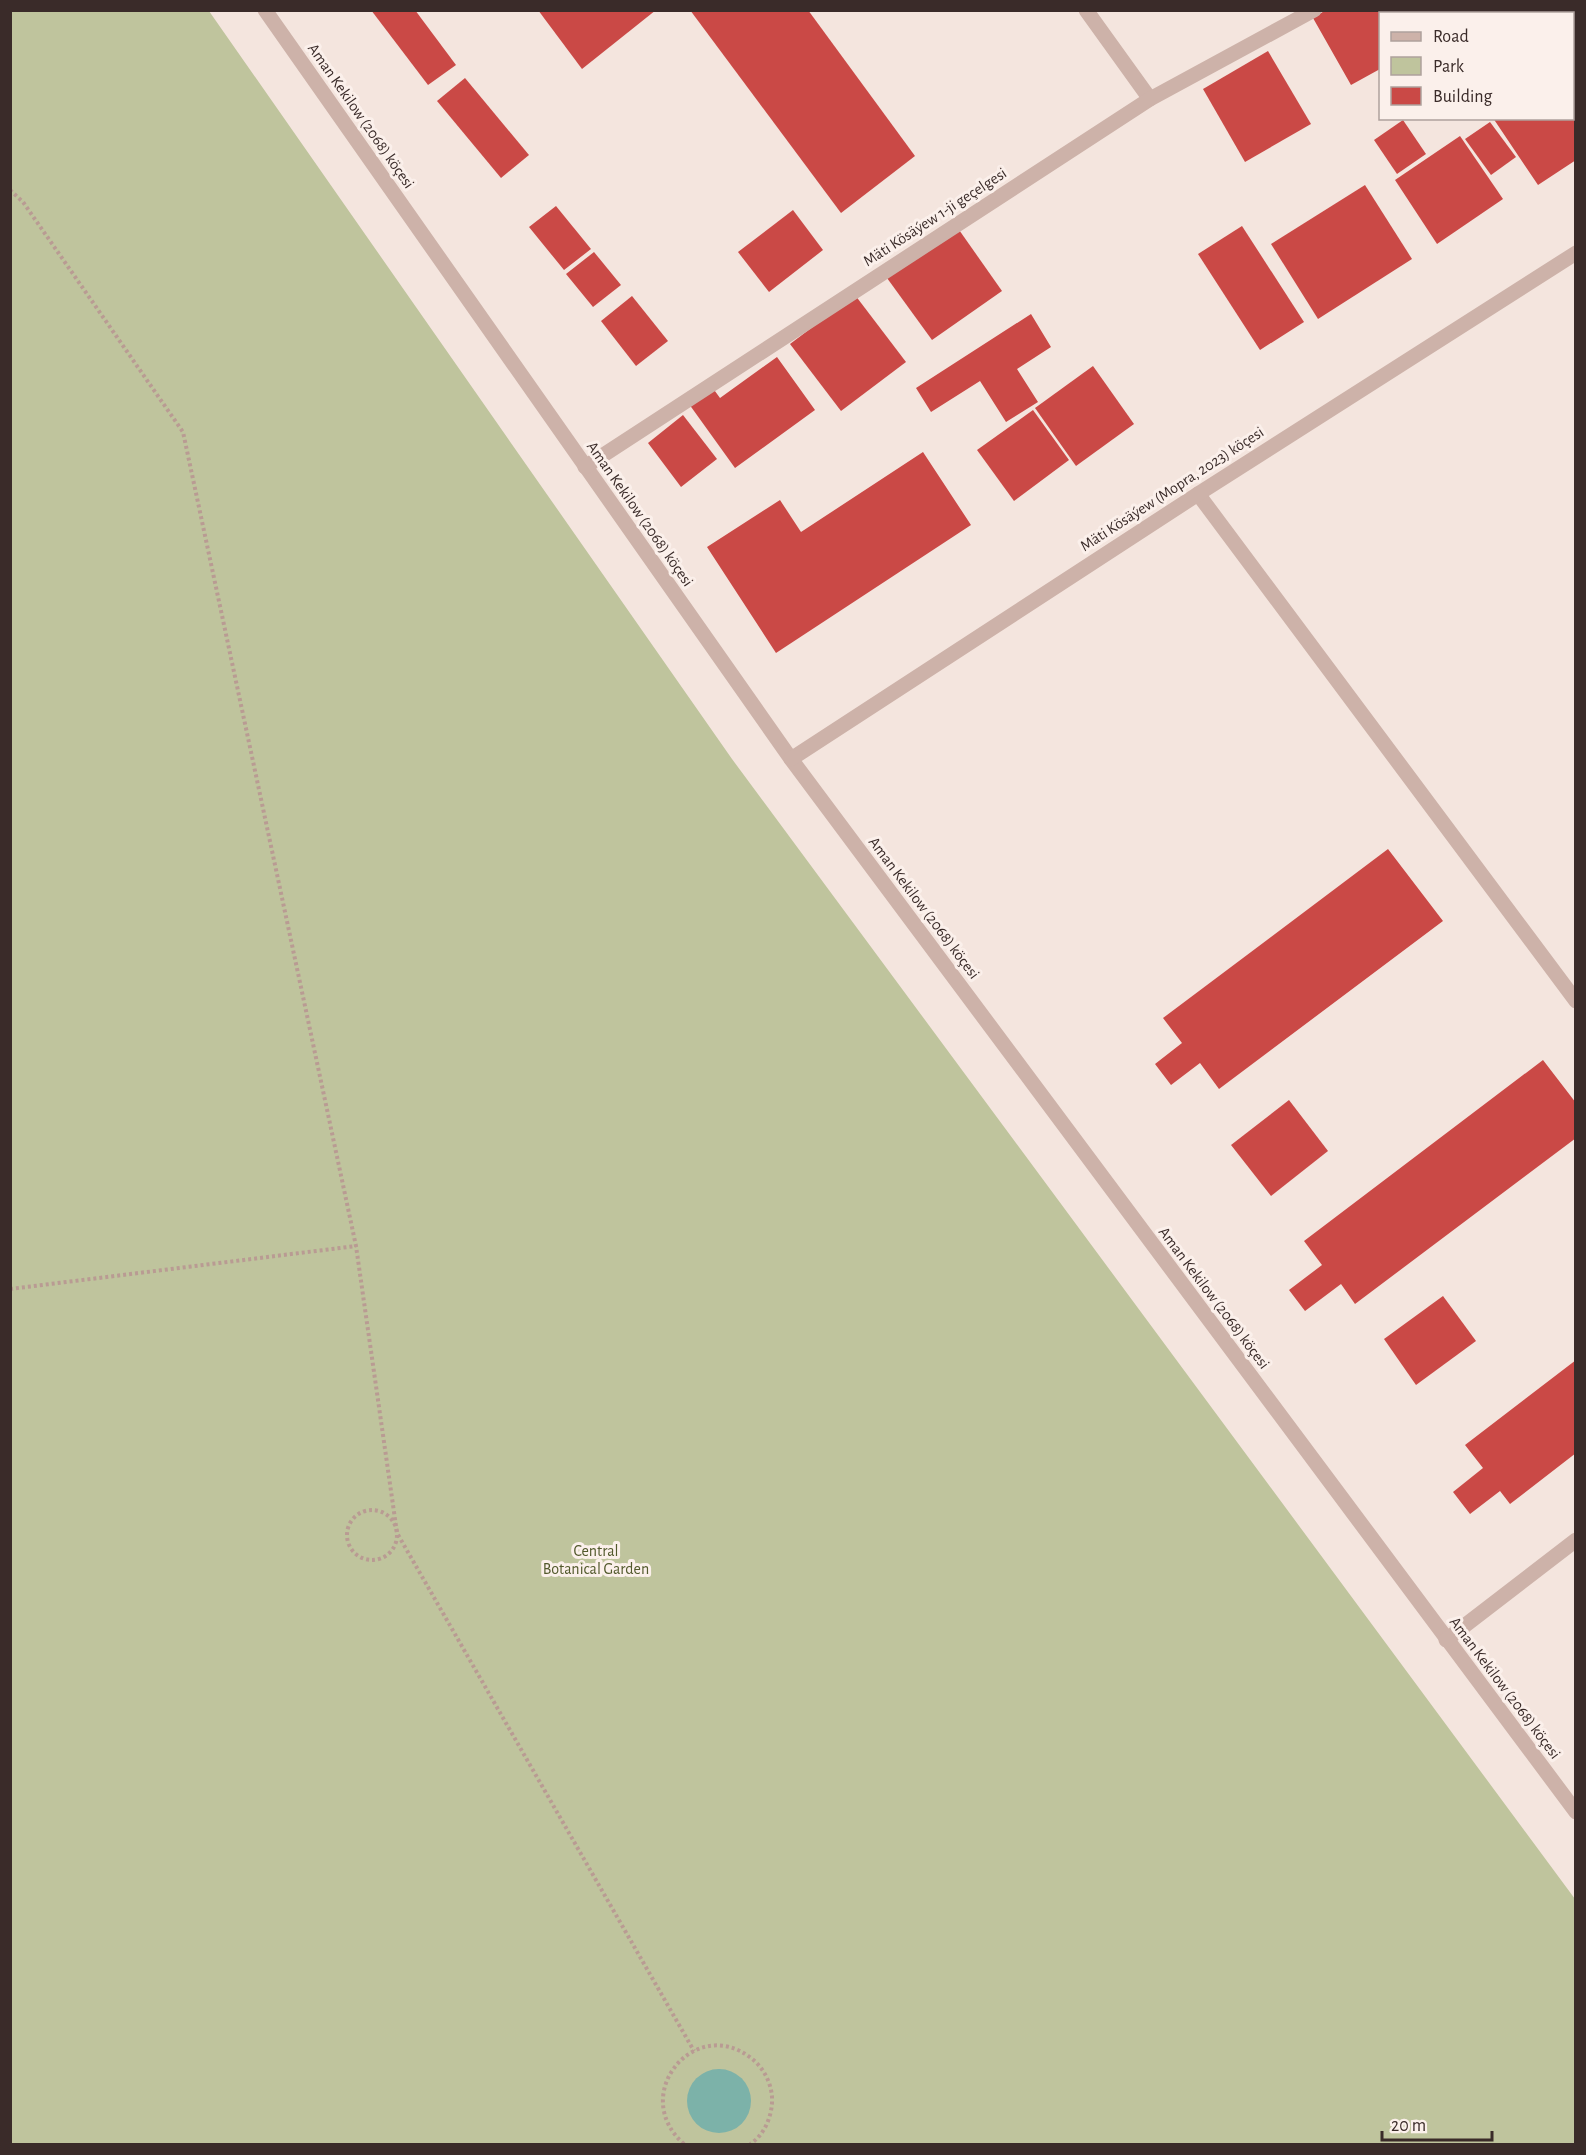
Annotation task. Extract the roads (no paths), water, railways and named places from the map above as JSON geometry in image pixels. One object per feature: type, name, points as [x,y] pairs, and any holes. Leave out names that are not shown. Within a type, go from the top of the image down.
[{"type":"street","name":"Aman Kekilow (2068) köçesi","points":[[265,10],[791,759],[1575,1812]]},
{"type":"street","points":[[1086,10],[1150,99]]},
{"type":"street","name":"Mäti Kösäýew 1-ji geçelgesi","points":[[585,467],[1150,99],[1314,10]]},
{"type":"street","name":"Mäti Kösäýew (Mopra, 2023) köçesi","points":[[791,759],[1198,494],[1575,253]]},
{"type":"street","points":[[1198,494],[1575,1001]]},
{"type":"street","points":[[1446,1640],[1575,1540]]},
{"type":"water","points":[[713,2069],[725,2069],[742,2078],[749,2089],[751,2101],[749,2113],[742,2124],[725,2133],[713,2133],[701,2128],[692,2119],[687,2107],[687,2095],[692,2083],[701,2074]]},
{"type":"park label","name":"Central Botanical Garden","points":[[596,1560]]}]
